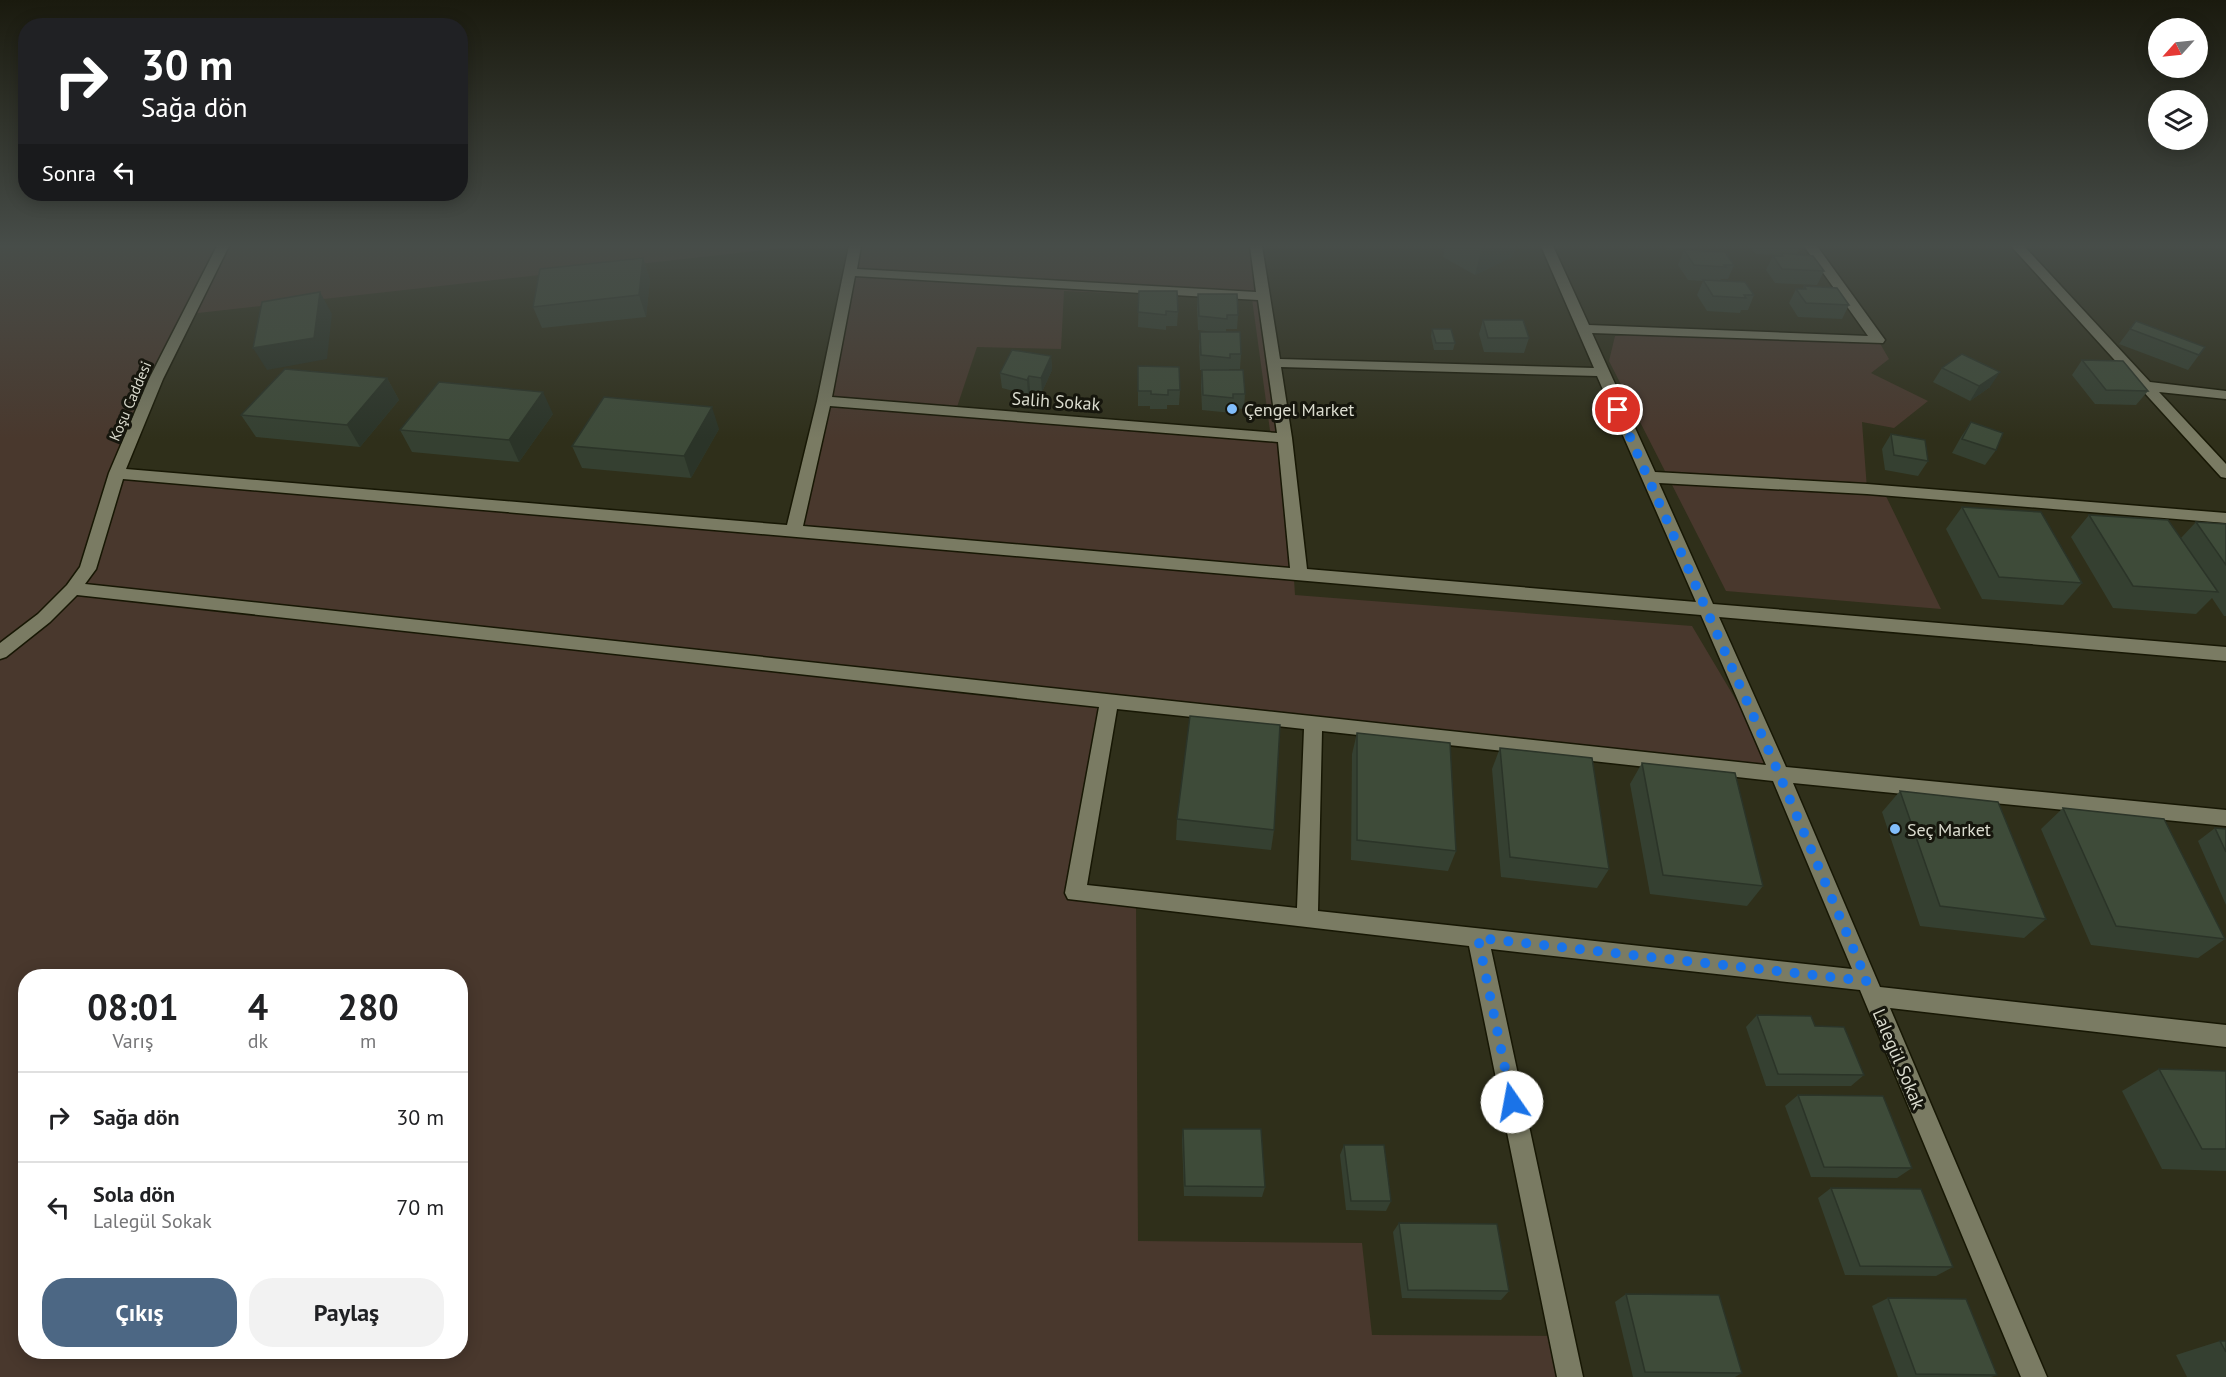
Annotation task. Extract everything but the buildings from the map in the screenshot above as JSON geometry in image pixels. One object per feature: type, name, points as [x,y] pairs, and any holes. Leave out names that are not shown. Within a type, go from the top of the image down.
[{"type":"street","name":"Koşu Caddesi","points":[[0,652],[44,618],[73,589],[88,569],[117,473],[156,379],[191,310]]},
{"type":"street","points":[[795,531],[843,310]]},
{"type":"street","points":[[1266,310],[1285,438],[1299,574]]},
{"type":"street","name":"Lalegül Sokak","points":[[1574,310],[1779,774],[2034,1377]]},
{"type":"street","points":[[1582,329],[1878,340],[1856,310]]},
{"type":"street","points":[[2077,310],[2226,473]]},
{"type":"street","points":[[1274,363],[1601,372]]},
{"type":"street","points":[[2146,386],[2226,394]]},
{"type":"street","name":"Salih Sokak","points":[[824,401],[1285,438]]},
{"type":"street","points":[[117,473],[2226,654]]},
{"type":"street","points":[[1647,477],[1866,489],[2226,518]]},
{"type":"street","points":[[73,589],[1779,774],[2226,818]]},
{"type":"street","points":[[1109,701],[1075,893],[1478,938],[2226,1036]]},
{"type":"street","points":[[1307,919],[1313,723]]},
{"type":"street","points":[[1478,938],[1570,1377]]},
{"type":"shaded area","points":[[0,310],[223,310],[189,314],[117,473],[794,531],[841,310],[1063,310],[1061,349],[977,347],[955,413],[1271,438],[1254,310],[1266,310],[1285,438],[1295,595],[1692,626],[1780,774],[1110,701],[1075,892],[1136,900],[1138,1241],[1362,1243],[1372,1335],[1562,1336],[1570,1377],[0,1377]]},
{"type":"shaded area","points":[[1680,331],[1878,340],[1889,359],[1871,373],[1928,401],[1894,428],[1862,422],[1867,489],[1883,490],[1941,609],[1726,591],[1609,361],[1615,336]]},
{"type":"place","name":"Çengel Market","points":[[1232,409]]},
{"type":"place","name":"Seç Market","points":[[1895,829]]},
{"type":"route","points":[[1512,1102],[1478,938],[1867,981],[1779,774],[1618,410]]}]
